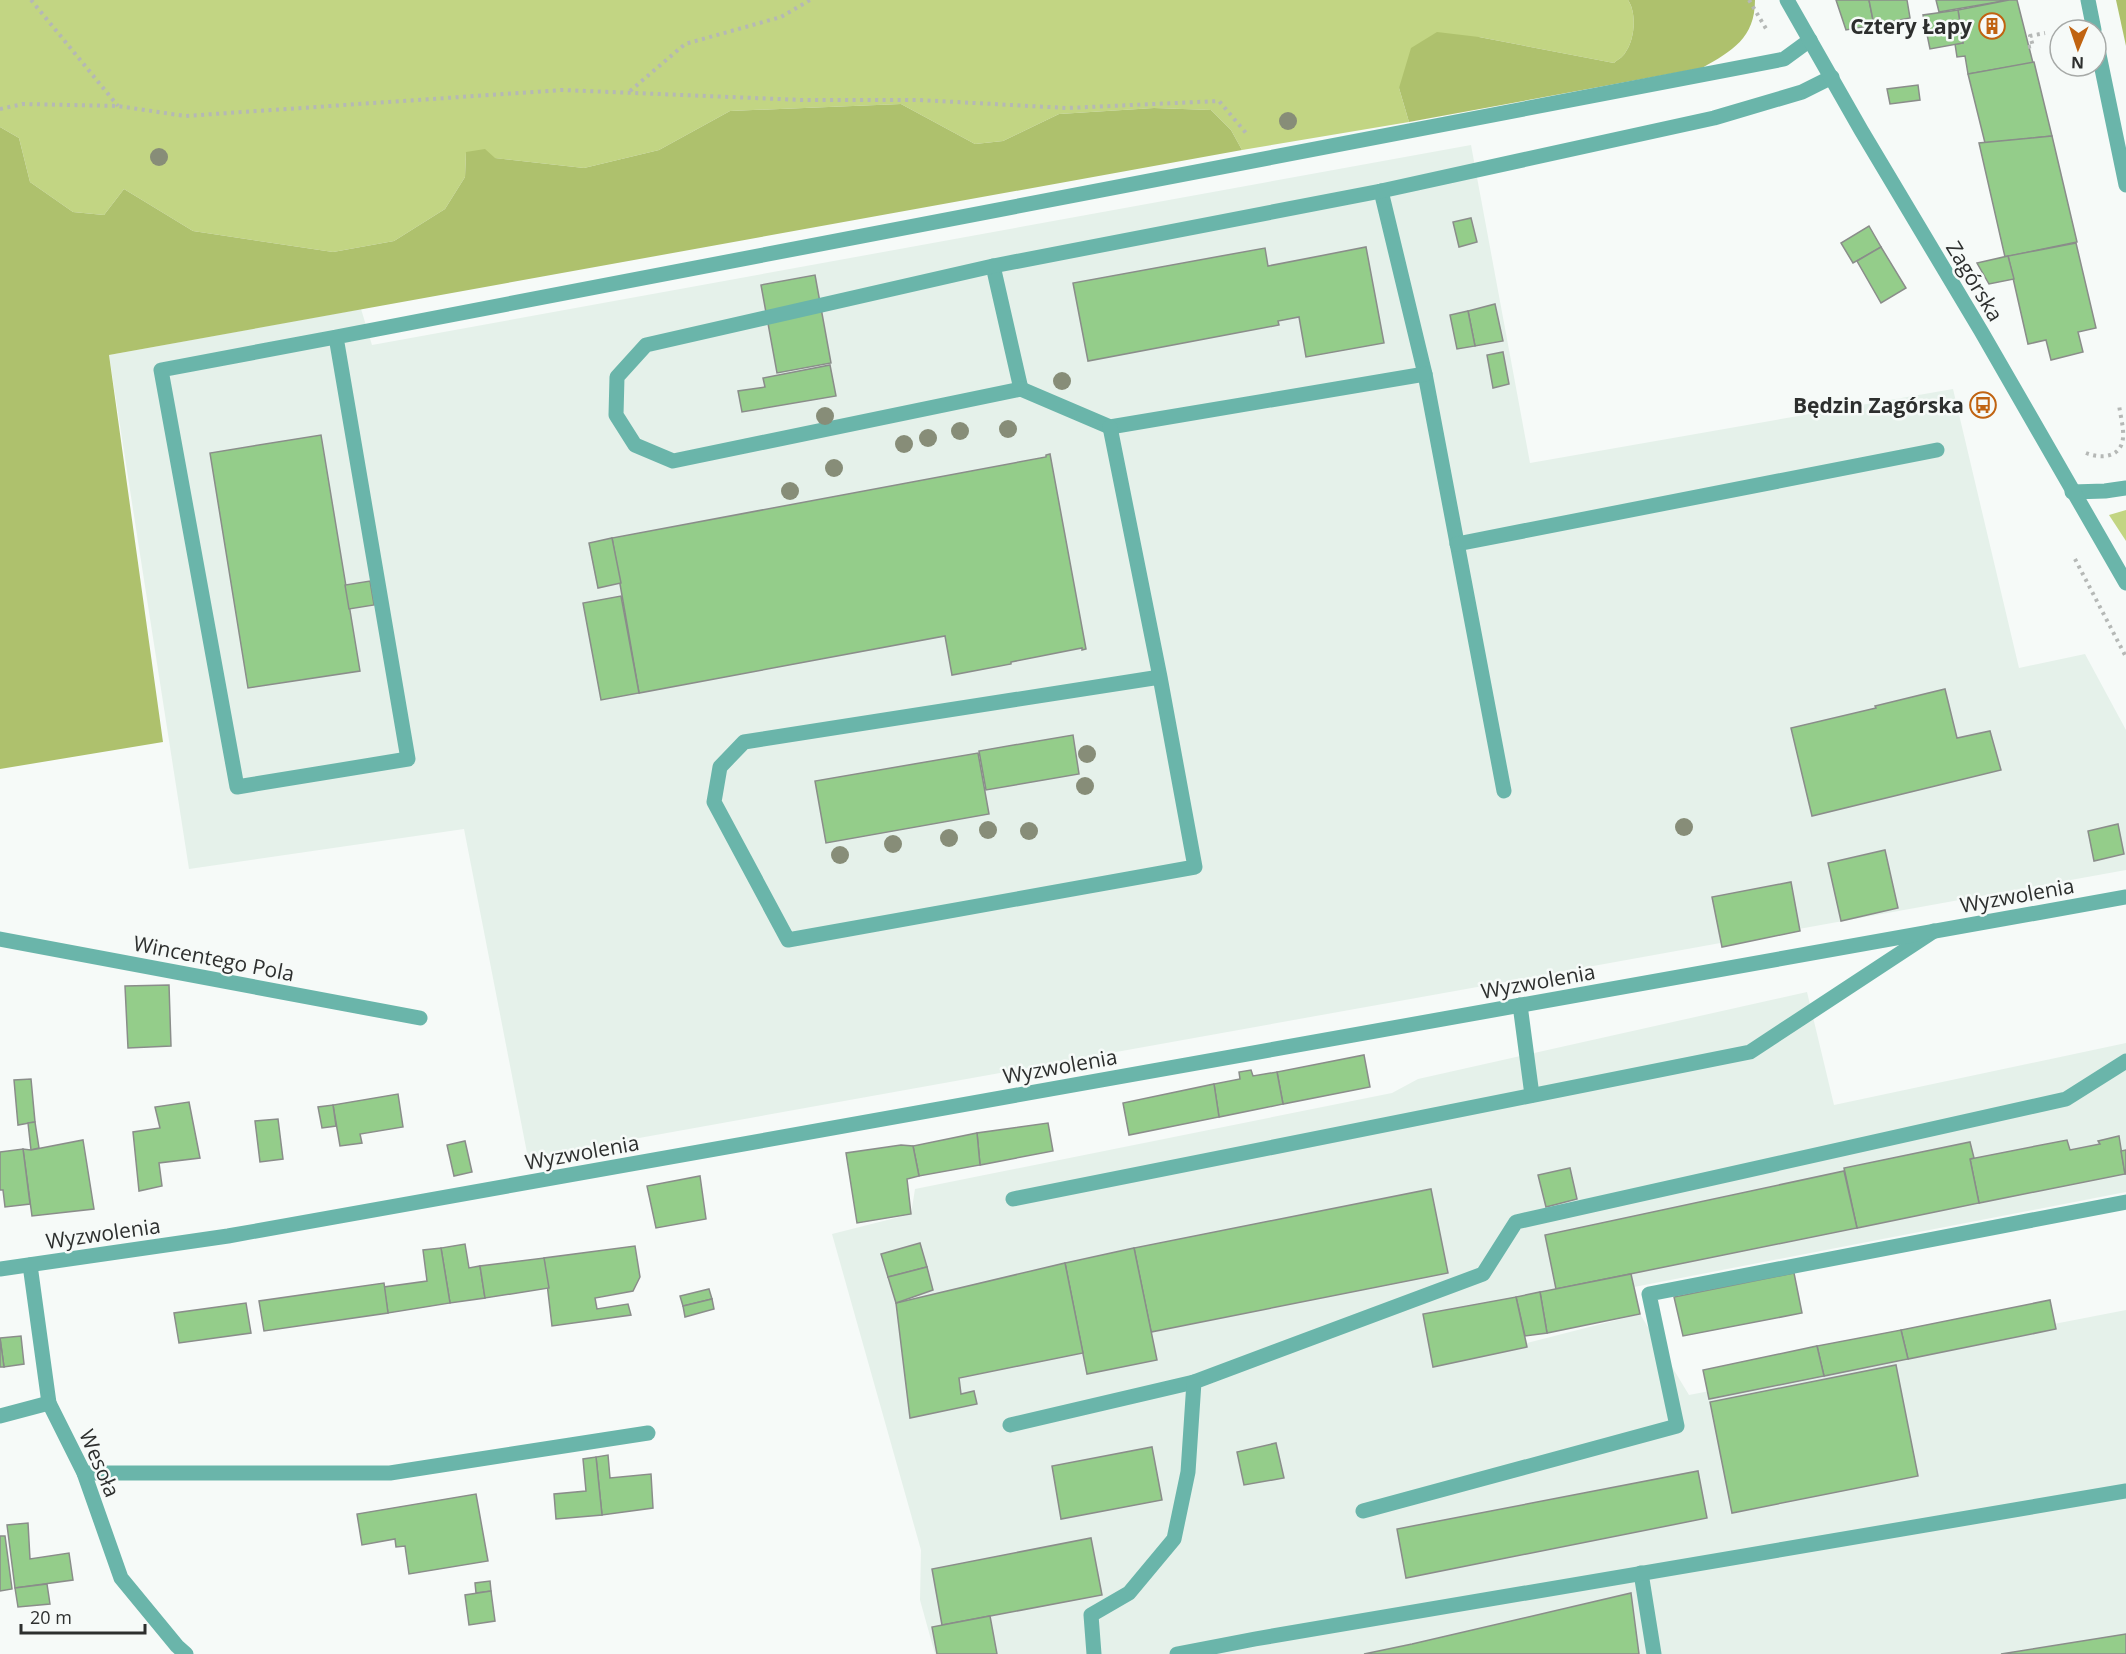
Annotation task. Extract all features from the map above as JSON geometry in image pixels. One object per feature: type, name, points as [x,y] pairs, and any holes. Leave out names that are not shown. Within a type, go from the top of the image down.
[{"type":"street","name":"Zagórska","points":[[1787,0],[2126,584]]},
{"type":"street","points":[[2088,0],[2092,18]]},
{"type":"street","points":[[336,337],[408,759],[237,787],[161,370],[1784,59],[1810,40]]},
{"type":"street","points":[[1425,374],[1110,427],[1021,389],[673,461],[635,445],[616,415],[617,377],[646,345],[993,267],[1381,191],[1714,118],[1802,92],[1832,77]]},
{"type":"street","points":[[2104,78],[2126,185]]},
{"type":"street","points":[[1381,191],[1425,374],[1504,790]]},
{"type":"street","points":[[993,267],[1021,389]]},
{"type":"street","points":[[1110,427],[1160,677],[1195,867],[788,940],[714,802],[720,767],[744,742],[1160,677]]},
{"type":"street","points":[[1457,544],[1936,450]]},
{"type":"street","points":[[2072,492],[2126,488]]},
{"type":"street","name":"Wyzwolenia","points":[[0,1269],[228,1236],[2126,897]]},
{"type":"street","points":[[1013,1199],[1750,1052],[1934,931]]},
{"type":"street","name":"Wincentego Pola","points":[[0,939],[420,1018]]},
{"type":"street","points":[[1520,1005],[1532,1095]]},
{"type":"street","points":[[1010,1425],[1194,1382],[1483,1274],[1516,1222],[2066,1099],[2126,1061]]},
{"type":"street","points":[[1363,1511],[1677,1426],[1649,1294],[2126,1202]]},
{"type":"street","name":"Wesoła","points":[[30,1265],[49,1403],[84,1473],[121,1578],[186,1654]]},
{"type":"street","points":[[1094,1654],[1091,1615],[1129,1593],[1174,1539],[1188,1472],[1194,1382]]},
{"type":"street","points":[[0,1416],[49,1403]]},
{"type":"street","points":[[84,1473],[390,1473],[648,1432]]},
{"type":"street","points":[[1177,1654],[1256,1646],[1641,1573],[2126,1491]]},
{"type":"street","points":[[1641,1573],[1654,1654]]},
{"type":"path","points":[[31,0],[118,106]]},
{"type":"path","points":[[629,92],[685,44],[781,17],[810,0]]},
{"type":"path","points":[[1749,0],[1766,28]]},
{"type":"path","points":[[2028,47],[2033,46],[2031,36],[2045,33]]},
{"type":"path","points":[[0,110],[23,104],[118,106],[185,116],[562,90],[802,100],[919,100],[1067,108],[1219,101],[1268,158]]},
{"type":"path","points":[[2086,453],[2099,458],[2120,449],[2123,438],[2119,404]]},
{"type":"shaded area","points":[[1471,145],[1530,463],[1953,389],[2019,668],[2085,654],[2126,730],[2126,870],[528,1158],[464,829],[189,869],[109,355],[361,309],[372,345]]},
{"type":"shaded area","points":[[1807,992],[1834,1105],[2126,1043],[2126,1192],[1634,1287],[1631,1274],[1516,1297],[1527,1343],[1640,1314],[1689,1395],[2126,1310],[2126,1654],[935,1654],[920,1600],[921,1550],[832,1234],[911,1214],[915,1189],[1392,1093],[1418,1079]]},
{"type":"green space","points":[[0,0],[1628,0],[1633,12],[1634,26],[1628,48],[1623,56],[1614,63],[1479,37],[1399,88],[1409,122],[1242,150],[1231,130],[1211,110],[1154,108],[1059,114],[1003,141],[975,144],[901,104],[730,111],[659,150],[584,168],[494,158],[466,152],[465,177],[445,209],[394,241],[333,252],[193,231],[124,189],[104,215],[73,212],[30,182],[19,138],[0,127]]},
{"type":"green space","points":[[1628,0],[1755,0],[1751,24],[1740,42],[1723,56],[1702,68],[1409,122],[1399,88],[1411,48],[1437,32],[1479,37],[1614,63],[1628,48],[1633,34],[1633,12]]},
{"type":"green space","points":[[2116,0],[2126,0],[2126,46]]},
{"type":"green space","points":[[901,104],[975,144],[1003,141],[1059,114],[1154,108],[1211,110],[1231,130],[1242,150],[109,355],[163,742],[0,769],[0,127],[19,138],[30,182],[73,212],[104,215],[124,189],[193,231],[333,252],[394,241],[445,209],[465,177],[466,152],[485,149],[495,158],[584,168],[659,150],[730,111]]},
{"type":"green space","points":[[2126,510],[2126,541],[2109,515]]},
{"type":"building","points":[[1836,0],[1869,0],[1874,25],[1846,30]]},
{"type":"building","points":[[1869,0],[1907,0],[1910,18],[1874,25]]},
{"type":"building","points":[[1936,0],[2009,0],[1939,12]]},
{"type":"building","name":"Cztery Łapy","points":[[2017,0],[2033,63],[1968,74],[1965,56],[1957,57],[1955,44],[1963,43],[1958,10]]},
{"type":"building","points":[[1958,10],[1963,43],[1930,49],[1923,15]]},
{"type":"building","points":[[2034,62],[2052,136],[1985,143],[1968,74]]},
{"type":"building","points":[[1918,85],[1920,100],[1890,104],[1887,89]]},
{"type":"building","points":[[2052,136],[2077,242],[2005,257],[1979,143]]},
{"type":"building","points":[[1471,218],[1477,242],[1459,247],[1453,222]]},
{"type":"building","points":[[1869,226],[1881,247],[1853,263],[1841,243]]},
{"type":"building","points":[[2076,243],[2096,328],[2078,332],[2083,352],[2051,360],[2046,340],[2028,344],[2008,256]]},
{"type":"building","points":[[1366,247],[1384,343],[1306,357],[1299,317],[1278,321],[1279,325],[1088,361],[1073,283],[1265,248],[1268,266]]},
{"type":"building","points":[[1881,247],[1906,288],[1881,303],[1857,261]]},
{"type":"building","points":[[2008,256],[2014,279],[1989,284],[1977,263]]},
{"type":"building","points":[[815,275],[831,363],[777,373],[761,285]]},
{"type":"building","points":[[1495,304],[1503,341],[1475,346],[1468,311]]},
{"type":"building","points":[[1468,311],[1475,346],[1457,349],[1450,315]]},
{"type":"building","points":[[1503,352],[1509,384],[1493,388],[1487,355]]},
{"type":"building","points":[[830,365],[836,396],[742,412],[738,391],[765,387],[763,378]]},
{"type":"building","points":[[321,435],[360,671],[248,688],[210,453]]},
{"type":"building","points":[[1050,454],[1086,649],[952,675],[945,636],[639,693],[612,538],[1046,457]]},
{"type":"building","points":[[612,538],[621,583],[598,588],[589,543]]},
{"type":"building","points":[[370,581],[374,605],[349,609],[345,585]]},
{"type":"building","points":[[621,596],[639,693],[601,700],[583,603]]},
{"type":"building","points":[[1945,689],[1957,738],[1990,731],[2001,770],[1812,816],[1791,728]]},
{"type":"building","points":[[1073,735],[1079,774],[986,790],[979,751]]},
{"type":"building","points":[[978,753],[989,814],[826,843],[815,781]]},
{"type":"building","points":[[2118,824],[2124,854],[2094,861],[2088,831]]},
{"type":"building","points":[[1885,850],[1898,908],[1841,921],[1828,863]]},
{"type":"building","points":[[1791,882],[1800,931],[1722,947],[1712,897]]},
{"type":"building","points":[[169,985],[171,1046],[128,1048],[125,986]]},
{"type":"building","points":[[1364,1055],[1370,1087],[1283,1104],[1277,1072]]},
{"type":"building","points":[[1251,1070],[1253,1076],[1277,1072],[1283,1104],[1219,1117],[1214,1084],[1240,1079],[1239,1072]]},
{"type":"building","points":[[31,1079],[35,1122],[18,1125],[14,1080]]},
{"type":"building","points":[[1214,1084],[1219,1117],[1129,1135],[1123,1103]]},
{"type":"building","points":[[398,1094],[403,1127],[360,1134],[362,1143],[340,1146],[333,1105]]},
{"type":"building","points":[[189,1102],[200,1158],[159,1163],[162,1186],[139,1191],[133,1132],[160,1128],[155,1107]]},
{"type":"building","points":[[333,1105],[336,1126],[322,1128],[318,1107]]},
{"type":"building","points":[[278,1119],[283,1159],[260,1162],[255,1121]]},
{"type":"building","points":[[35,1122],[39,1148],[31,1150],[28,1123]]},
{"type":"building","points":[[1048,1123],[1053,1151],[980,1165],[977,1133]]},
{"type":"building","points":[[977,1133],[980,1165],[919,1176],[913,1146]]},
{"type":"building","points":[[2119,1136],[2125,1174],[1979,1203],[1970,1159],[2067,1140],[2070,1150],[2100,1144],[2098,1141]]},
{"type":"building","points":[[83,1140],[94,1209],[32,1216],[23,1149],[31,1150]]},
{"type":"building","points":[[465,1141],[472,1172],[454,1176],[447,1145]]},
{"type":"building","points":[[1970,1142],[1974,1158],[1970,1159],[1979,1203],[1857,1228],[1844,1168]]},
{"type":"building","points":[[901,1145],[913,1146],[919,1176],[907,1179],[911,1214],[857,1223],[846,1153]]},
{"type":"building","points":[[23,1149],[30,1204],[5,1207],[3,1190],[0,1190],[0,1152]]},
{"type":"building","points":[[2126,1150],[2126,1174],[2125,1174],[2121,1151]]},
{"type":"building","points":[[1570,1168],[1577,1199],[1546,1207],[1538,1175]]},
{"type":"building","points":[[1844,1171],[1857,1228],[1556,1289],[1545,1235]]},
{"type":"building","points":[[700,1176],[706,1219],[656,1228],[647,1186]]},
{"type":"building","points":[[1431,1189],[1448,1273],[1151,1332],[1134,1248]]},
{"type":"building","points":[[920,1243],[927,1267],[888,1277],[881,1254]]},
{"type":"building","points":[[465,1244],[469,1268],[480,1266],[485,1298],[450,1303],[441,1248]]},
{"type":"building","points":[[635,1246],[640,1277],[633,1291],[595,1298],[597,1309],[628,1304],[631,1315],[552,1326],[544,1258]]},
{"type":"building","points":[[441,1248],[450,1303],[388,1313],[384,1287],[427,1281],[423,1250]]},
{"type":"building","points":[[1134,1248],[1157,1360],[1087,1374],[1065,1263]]},
{"type":"building","points":[[544,1258],[549,1288],[485,1298],[480,1266]]},
{"type":"building","points":[[1065,1263],[1083,1353],[959,1378],[961,1394],[974,1391],[977,1404],[910,1418],[896,1303]]},
{"type":"building","points":[[927,1267],[933,1290],[896,1303],[888,1277]]},
{"type":"building","points":[[1794,1273],[1802,1313],[1683,1336],[1674,1297]]},
{"type":"building","points":[[1631,1274],[1640,1314],[1547,1333],[1540,1292]]},
{"type":"building","points":[[384,1283],[388,1313],[264,1331],[259,1301]]},
{"type":"building","points":[[709,1289],[712,1299],[683,1306],[680,1296]]},
{"type":"building","points":[[1540,1292],[1547,1333],[1525,1336],[1516,1297]]},
{"type":"building","points":[[1516,1297],[1527,1347],[1433,1367],[1423,1314]]},
{"type":"building","points":[[712,1299],[714,1309],[685,1317],[683,1306]]},
{"type":"building","points":[[2050,1300],[2056,1329],[1908,1359],[1901,1330]]},
{"type":"building","points":[[246,1303],[251,1333],[179,1343],[174,1313]]},
{"type":"building","points":[[1901,1330],[1908,1359],[1824,1376],[1817,1346]]},
{"type":"building","points":[[21,1336],[24,1364],[4,1367],[0,1338]]},
{"type":"building","points":[[0,1338],[4,1367],[0,1367]]},
{"type":"building","points":[[1817,1346],[1824,1376],[1709,1399],[1703,1370]]},
{"type":"building","points":[[1896,1365],[1918,1476],[1732,1513],[1710,1402]]},
{"type":"building","points":[[1276,1443],[1284,1478],[1244,1485],[1237,1452]]},
{"type":"building","points":[[1152,1447],[1162,1500],[1061,1519],[1052,1466]]},
{"type":"building","points":[[608,1455],[610,1478],[651,1474],[653,1508],[602,1515],[596,1457]]},
{"type":"building","points":[[596,1457],[602,1515],[556,1519],[554,1494],[586,1491],[583,1459]]},
{"type":"building","points":[[1698,1471],[1707,1518],[1406,1578],[1397,1529]]},
{"type":"building","points":[[476,1494],[488,1561],[409,1574],[405,1546],[396,1547],[395,1539],[362,1545],[357,1514]]},
{"type":"building","points":[[28,1523],[30,1559],[69,1553],[73,1580],[15,1588],[7,1525]]},
{"type":"building","points":[[0,1536],[5,1536],[12,1589],[0,1591]]},
{"type":"building","points":[[1091,1538],[1102,1595],[942,1625],[932,1569]]},
{"type":"building","points":[[490,1581],[491,1591],[476,1593],[475,1583]]},
{"type":"building","points":[[47,1584],[50,1604],[18,1607],[15,1588]]},
{"type":"building","points":[[491,1591],[495,1621],[469,1625],[465,1595]]},
{"type":"building","points":[[1631,1593],[1639,1654],[1364,1654],[1412,1644]]},
{"type":"building","points":[[990,1616],[997,1654],[937,1654],[932,1627]]},
{"type":"building","points":[[2126,1634],[2126,1654],[2001,1654]]},
{"type":"place","name":"Cztery Łapy","points":[[1992,26]]},
{"type":"place","name":"Będzin Zagórska","points":[[1983,405]]}]
